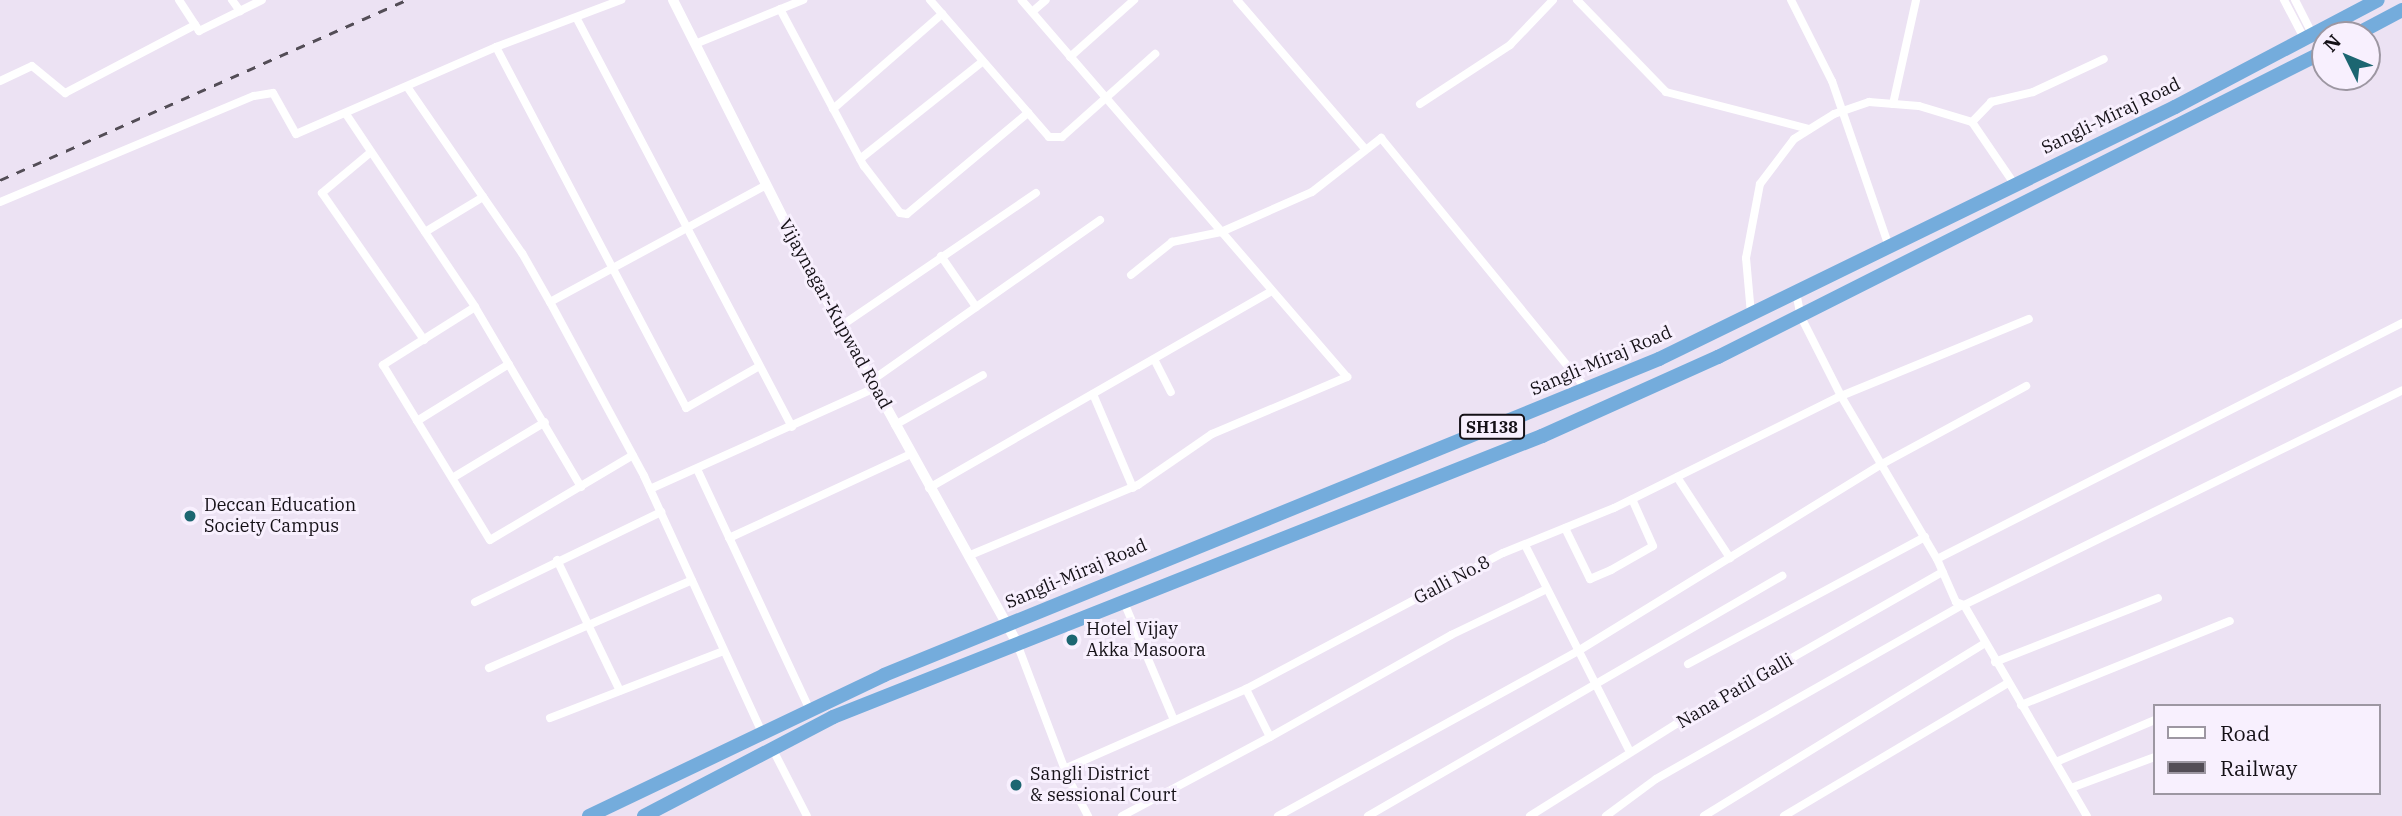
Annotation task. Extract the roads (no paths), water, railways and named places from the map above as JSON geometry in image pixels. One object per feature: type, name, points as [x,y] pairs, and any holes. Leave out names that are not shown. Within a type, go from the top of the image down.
[{"type":"highway","name":"Sangli-Miraj Road","points":[[589,816],[810,710],[1006,624],[1270,514],[1587,390],[1751,314],[2015,185],[2378,0]]},
{"type":"highway","points":[[2381,21],[2402,10]]},
{"type":"highway","points":[[645,816],[833,717],[1016,641],[1542,436],[1801,317],[2311,58]]},
{"type":"street","points":[[178,0],[199,31],[262,0]]},
{"type":"street","points":[[232,0],[240,11]]},
{"type":"street","points":[[0,202],[254,96],[273,93],[296,134],[408,88],[496,47],[577,19],[621,0]]},
{"type":"street","name":"Vijaynagar-Kupwad Road","points":[[673,0],[841,326],[1016,641]]},
{"type":"street","points":[[695,44],[803,0]]},
{"type":"street","points":[[930,0],[1049,136],[1062,138],[1155,54]]},
{"type":"street","points":[[968,556],[1133,488],[1212,434],[1347,377],[1021,0]]},
{"type":"street","points":[[1032,12],[1046,0]]},
{"type":"street","points":[[1070,57],[1134,0]]},
{"type":"street","points":[[1237,0],[1365,149]]},
{"type":"street","points":[[1420,104],[1510,46],[1553,0]]},
{"type":"street","points":[[1577,0],[1666,92],[1810,129]]},
{"type":"street","points":[[1791,0],[1842,111],[1889,247]]},
{"type":"street","points":[[1893,104],[1916,0]]},
{"type":"street","points":[[2284,0],[2308,36]]},
{"type":"street","points":[[2295,0],[2308,36]]},
{"type":"street","points":[[780,9],[860,159],[893,207],[907,214],[1028,113]]},
{"type":"street","points":[[833,109],[942,14]]},
{"type":"street","points":[[577,19],[758,367],[792,427]]},
{"type":"street","points":[[0,82],[32,66],[65,93],[195,24]]},
{"type":"street","points":[[496,47],[610,270],[686,408],[758,367]]},
{"type":"street","points":[[1972,122],[1991,102],[2033,92],[2105,59]]},
{"type":"street","points":[[860,159],[982,62]]},
{"type":"street","points":[[408,88],[483,197],[550,302],[633,454],[762,733]]},
{"type":"street","points":[[1751,314],[1746,258],[1760,184],[1794,139],[1842,111],[1868,102],[1919,106],[1972,122],[2015,185]]},
{"type":"street","points":[[346,114],[475,307],[581,487]]},
{"type":"street","points":[[1131,275],[1171,242],[1221,232],[1312,192],[1381,138],[1587,390]]},
{"type":"street","points":[[371,152],[322,193],[424,340]]},
{"type":"street","points":[[550,302],[766,185]]},
{"type":"street","points":[[841,326],[1036,193]]},
{"type":"street","points":[[425,232],[483,197]]},
{"type":"street","points":[[650,489],[792,427],[873,384],[1100,220]]},
{"type":"street","points":[[940,256],[976,307]]},
{"type":"street","points":[[929,488],[1272,291]]},
{"type":"street","points":[[1796,292],[1801,317],[1841,396],[2085,814],[2075,816]]},
{"type":"street","points":[[475,307],[383,366],[454,477],[490,540],[633,454]]},
{"type":"street","name":"Galli No.8","points":[[1064,769],[1245,689],[1525,545],[1632,499],[1841,396],[2029,319]]},
{"type":"street","points":[[1937,559],[2402,323]]},
{"type":"street","points":[[1154,359],[1171,392]]},
{"type":"street","points":[[417,421],[509,364]]},
{"type":"street","points":[[895,425],[983,375]]},
{"type":"street","points":[[1278,816],[1578,650],[1882,464],[2026,386]]},
{"type":"street","points":[[1606,816],[1656,779],[1962,606],[2402,390]]},
{"type":"street","points":[[1093,394],[1133,488]]},
{"type":"street","points":[[454,477],[545,422]]},
{"type":"street","points":[[729,538],[911,454]]},
{"type":"street","points":[[697,469],[810,710]]},
{"type":"street","points":[[1677,477],[1730,558]]},
{"type":"street","points":[[1565,528],[1590,579],[1611,570],[1653,545],[1632,499]]},
{"type":"street","points":[[475,602],[556,560],[661,512]]},
{"type":"street","points":[[1688,664],[1925,537]]},
{"type":"street","points":[[1525,545],[1630,752]]},
{"type":"street","points":[[556,560],[620,691]]},
{"type":"street","name":"Nana Patil Galli","points":[[1530,816],[1630,752],[1943,572]]},
{"type":"street","points":[[1368,816],[1594,682],[1782,576]]},
{"type":"street","points":[[489,668],[692,580]]},
{"type":"street","points":[[1122,816],[1270,737],[1451,635],[1547,589]]},
{"type":"street","points":[[1995,662],[2158,598]]},
{"type":"street","points":[[1123,600],[1174,720]]},
{"type":"street","points":[[2021,705],[2230,621]]},
{"type":"street","points":[[1016,641],[1064,769],[1088,816]]},
{"type":"street","points":[[1704,816],[1984,645]]},
{"type":"street","points":[[550,718],[724,651]]},
{"type":"street","points":[[1784,816],[2008,683]]},
{"type":"street","points":[[1245,689],[1270,737]]},
{"type":"street","points":[[2056,762],[2154,720]]},
{"type":"street","points":[[772,748],[807,816]]},
{"type":"street","points":[[2071,788],[2154,757]]},
{"type":"railway","points":[[0,180],[406,0]]},
{"type":"place","name":"Deccan Education Society Campus","points":[[190,516]]},
{"type":"place","name":"Hotel Vijay Akka Masoora","points":[[1072,640]]},
{"type":"place","name":"Sangli District & sessional Court","points":[[1016,785]]}]
